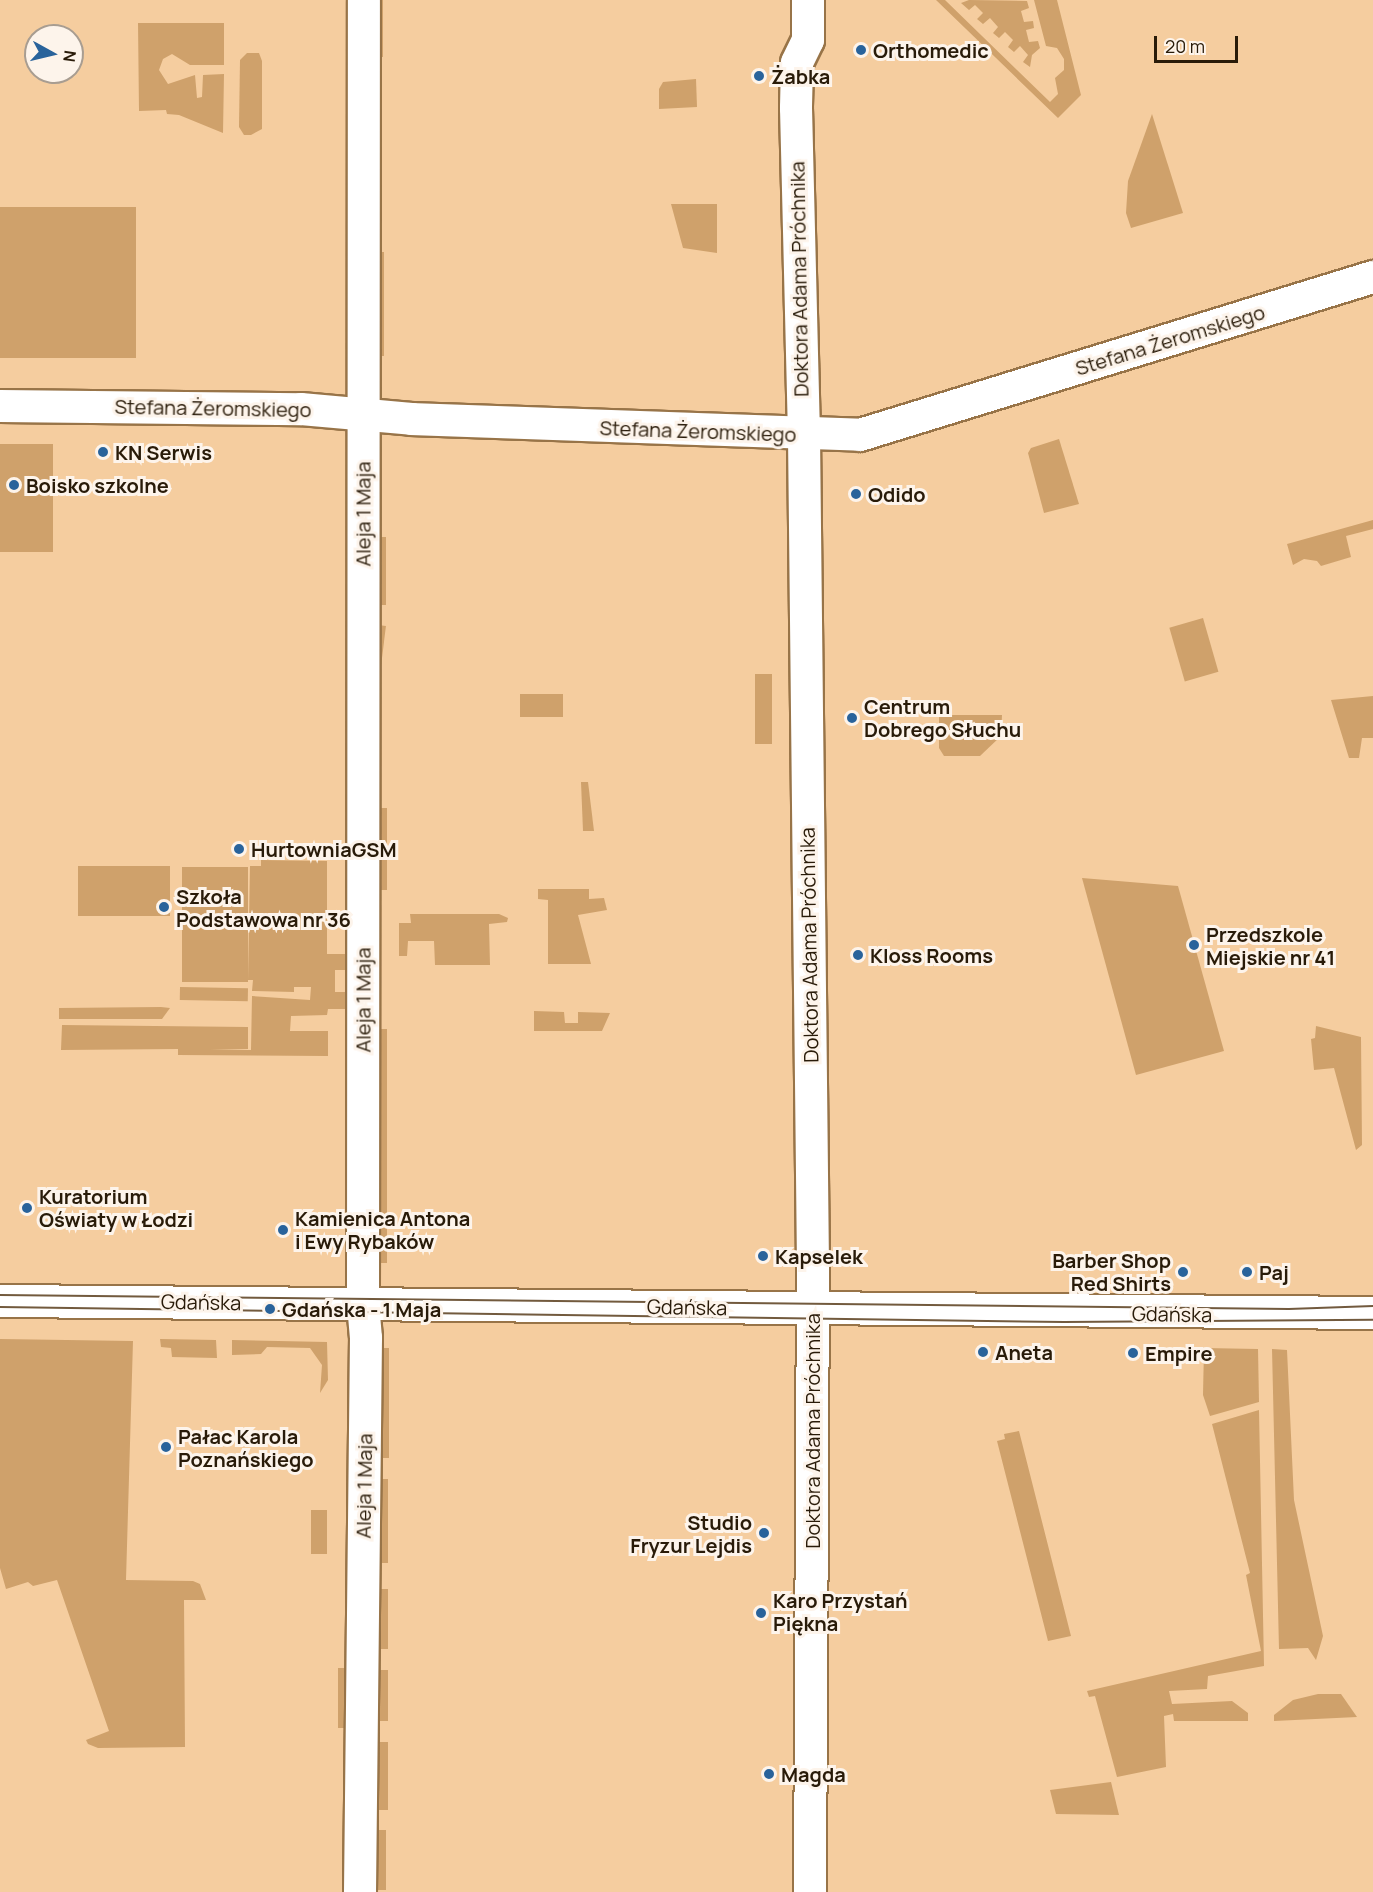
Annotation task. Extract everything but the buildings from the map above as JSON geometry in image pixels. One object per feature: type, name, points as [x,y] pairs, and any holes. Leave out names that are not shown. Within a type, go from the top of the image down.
[{"type":"street","name":"Aleja 1 Maja","points":[[360,1892],[366,1338],[363,1304],[364,0]]},
{"type":"street","name":"Doktora Adama Próchnika","points":[[808,0],[808,40],[797,63],[796,108],[804,435],[813,1308],[810,1892]]},
{"type":"street","name":"Stefana Żeromskiego","points":[[0,406],[301,409],[804,435],[860,435],[1373,277]]},
{"type":"street","name":"Gdańska","points":[[0,1301],[1373,1313]]},
{"type":"shaded area","points":[[376,0],[383,0],[383,57],[376,57]]},
{"type":"shaded area","points":[[936,0],[945,0],[1050,102],[1058,94],[1055,78],[1064,70],[1064,59],[1057,48],[1046,46],[1034,0],[1057,0],[1081,95],[1058,118]]},
{"type":"shaded area","points":[[969,0],[1027,1],[1029,8],[1021,11],[1024,22],[1033,21],[1034,28],[1026,30],[1029,42],[1038,41],[1040,48],[1032,55],[1030,67],[1023,62],[1028,55],[1020,46],[1014,52],[1008,47],[1013,40],[1005,32],[999,38],[993,33],[998,27],[990,18],[983,24],[977,19],[983,13],[975,5],[969,10],[961,3]]},
{"type":"shaded area","points":[[138,23],[224,23],[224,65],[190,65],[172,54],[163,59],[159,70],[168,84],[195,75],[197,98],[202,97],[203,75],[224,74],[223,133],[179,115],[167,114],[166,110],[139,111]]},
{"type":"shaded area","points":[[247,53],[259,53],[262,61],[262,129],[251,135],[244,135],[239,127],[240,60]]},
{"type":"shaded area","points":[[696,79],[697,107],[659,109],[659,89],[663,82]]},
{"type":"shaded area","points":[[1152,114],[1183,213],[1131,228],[1126,213],[1128,181]]},
{"type":"shaded area","points":[[671,204],[717,204],[717,253],[683,248]]},
{"type":"shaded area","points":[[0,207],[136,207],[136,358],[0,358]]},
{"type":"shaded area","points":[[377,252],[384,252],[384,356],[377,356]]},
{"type":"shaded area","points":[[1059,439],[1079,504],[1044,513],[1028,453],[1031,448]]},
{"type":"shaded area","points":[[0,444],[53,444],[53,552],[0,552]]},
{"type":"shaded area","points":[[1373,520],[1373,529],[1346,536],[1351,557],[1321,566],[1317,561],[1304,559],[1293,565],[1287,544]]},
{"type":"shaded area","points":[[378,537],[386,537],[386,605],[378,605]]},
{"type":"shaded area","points":[[1203,618],[1218,672],[1185,681],[1169,628]]},
{"type":"shaded area","points":[[378,625],[386,626],[376,709],[368,708]]},
{"type":"shaded area","points":[[755,674],[772,674],[772,744],[755,744]]},
{"type":"shaded area","points":[[520,694],[563,694],[563,717],[520,717]]},
{"type":"shaded area","points":[[1373,696],[1373,738],[1362,738],[1359,758],[1349,758],[1331,700]]},
{"type":"shaded area","points":[[939,715],[1002,715],[1001,736],[980,756],[944,756],[939,748]]},
{"type":"shaded area","points":[[581,782],[588,782],[594,831],[583,831]]},
{"type":"shaded area","points":[[378,808],[387,808],[387,890],[378,890]]},
{"type":"shaded area","points":[[261,860],[327,861],[327,954],[345,954],[345,970],[335,970],[335,992],[345,992],[345,1009],[328,1009],[327,1015],[291,1016],[290,1031],[328,1031],[328,1056],[178,1055],[178,1049],[61,1050],[62,1025],[248,1027],[248,1049],[210,1050],[251,1050],[252,996],[310,1000],[311,987],[294,987],[294,992],[252,991],[253,980],[248,980],[250,866],[261,866]]},
{"type":"shaded area","points":[[78,866],[170,866],[170,916],[78,916]]},
{"type":"shaded area","points":[[182,867],[248,867],[248,982],[182,982]]},
{"type":"shaded area","points":[[1082,878],[1178,886],[1224,1051],[1136,1075]]},
{"type":"shaded area","points":[[538,889],[589,889],[589,899],[604,898],[607,910],[578,915],[591,964],[548,964],[548,900],[538,899]]},
{"type":"shaded area","points":[[410,914],[499,914],[508,918],[507,922],[489,924],[490,965],[435,965],[434,941],[408,941],[407,956],[399,956],[399,923],[411,923]]},
{"type":"shaded area","points":[[180,987],[248,988],[248,1001],[180,1000]]},
{"type":"shaded area","points":[[59,1008],[170,1008],[162,1019],[59,1019]]},
{"type":"shaded area","points":[[534,1011],[564,1012],[565,1023],[578,1023],[578,1012],[610,1013],[602,1031],[534,1031]]},
{"type":"shaded area","points":[[1316,1026],[1361,1037],[1362,1145],[1356,1150],[1334,1068],[1314,1070],[1311,1039],[1315,1038]]},
{"type":"shaded area","points":[[379,1029],[387,1029],[387,1263],[381,1263]]},
{"type":"shaded area","points":[[0,1339],[133,1341],[126,1580],[193,1581],[200,1584],[206,1600],[184,1600],[185,1747],[98,1748],[88,1744],[86,1740],[109,1731],[57,1580],[33,1586],[28,1582],[6,1589],[0,1568]]},
{"type":"shaded area","points":[[160,1339],[216,1340],[217,1358],[172,1357],[171,1348],[161,1347]]},
{"type":"shaded area","points":[[232,1340],[327,1342],[328,1380],[320,1393],[322,1365],[310,1348],[267,1347],[261,1354],[232,1355]]},
{"type":"shaded area","points":[[378,1348],[389,1348],[389,1458],[378,1458]]},
{"type":"shaded area","points":[[1204,1348],[1258,1349],[1259,1402],[1210,1416],[1203,1395]]},
{"type":"shaded area","points":[[1272,1349],[1287,1350],[1294,1500],[1323,1636],[1316,1660],[1308,1648],[1279,1649]]},
{"type":"shaded area","points":[[1259,1410],[1264,1666],[1208,1676],[1207,1689],[1169,1691],[1172,1704],[1232,1701],[1248,1713],[1248,1721],[1174,1721],[1173,1714],[1164,1716],[1166,1767],[1117,1777],[1095,1696],[1089,1697],[1087,1691],[1261,1651],[1246,1575],[1250,1573],[1212,1424]]},
{"type":"shaded area","points":[[1019,1431],[1071,1636],[1048,1641],[997,1441],[1005,1439],[1004,1434]]},
{"type":"shaded area","points":[[377,1479],[388,1479],[388,1563],[377,1563]]},
{"type":"shaded area","points":[[311,1510],[327,1510],[327,1554],[311,1554]]},
{"type":"shaded area","points":[[368,1589],[388,1589],[388,1649],[377,1649]]},
{"type":"shaded area","points":[[338,1668],[345,1668],[345,1728],[338,1728]]},
{"type":"shaded area","points":[[368,1670],[388,1670],[388,1721],[368,1721]]},
{"type":"shaded area","points":[[1318,1694],[1341,1694],[1357,1717],[1274,1721],[1274,1715],[1293,1700]]},
{"type":"shaded area","points":[[377,1742],[388,1742],[388,1810],[377,1810]]},
{"type":"shaded area","points":[[1111,1782],[1119,1815],[1056,1814],[1050,1790]]},
{"type":"shaded area","points":[[376,1830],[386,1830],[386,1890],[366,1890],[376,1880]]},
{"type":"tram line","points":[[0,1295],[1289,1309],[1373,1306]]},
{"type":"tram line","points":[[0,1307],[1064,1322],[1373,1320]]},
{"type":"place","name":"Orthomedic","points":[[861,50]]},
{"type":"place","name":"Żabka","points":[[759,76]]},
{"type":"place","name":"KN Serwis","points":[[103,452]]},
{"type":"place","name":"Boisko szkolne","points":[[14,485]]},
{"type":"place","name":"Odido","points":[[856,494]]},
{"type":"place","name":"Centrum Dobrego Słuchu","points":[[852,718]]},
{"type":"place","name":"HurtowniaGSM","points":[[239,849]]},
{"type":"place","name":"Szkoła Podstawowa nr 36","points":[[164,907]]},
{"type":"place","name":"Przedszkole Miejskie nr 41","points":[[1194,945]]},
{"type":"place","name":"Kloss Rooms","points":[[858,955]]},
{"type":"place","name":"Kuratorium Oświaty w Łodzi","points":[[27,1208]]},
{"type":"place","name":"Kamienica Antona i Ewy Rybaków","points":[[283,1230]]},
{"type":"place","name":"Kapselek","points":[[763,1256]]},
{"type":"place","name":"Barber Shop Red Shirts","points":[[1183,1272]]},
{"type":"place","name":"Paj","points":[[1247,1272]]},
{"type":"place","name":"Gdańska - 1 Maja","points":[[270,1309]]},
{"type":"place","name":"Aneta","points":[[983,1352]]},
{"type":"place","name":"Empire","points":[[1133,1353]]},
{"type":"place","name":"Pałac Karola Poznańskiego","points":[[166,1447]]},
{"type":"place","name":"Studio Fryzur Lejdis","points":[[764,1533]]},
{"type":"place","name":"Karo Przystań Piękna","points":[[761,1613]]},
{"type":"place","name":"Magda","points":[[769,1774]]}]
